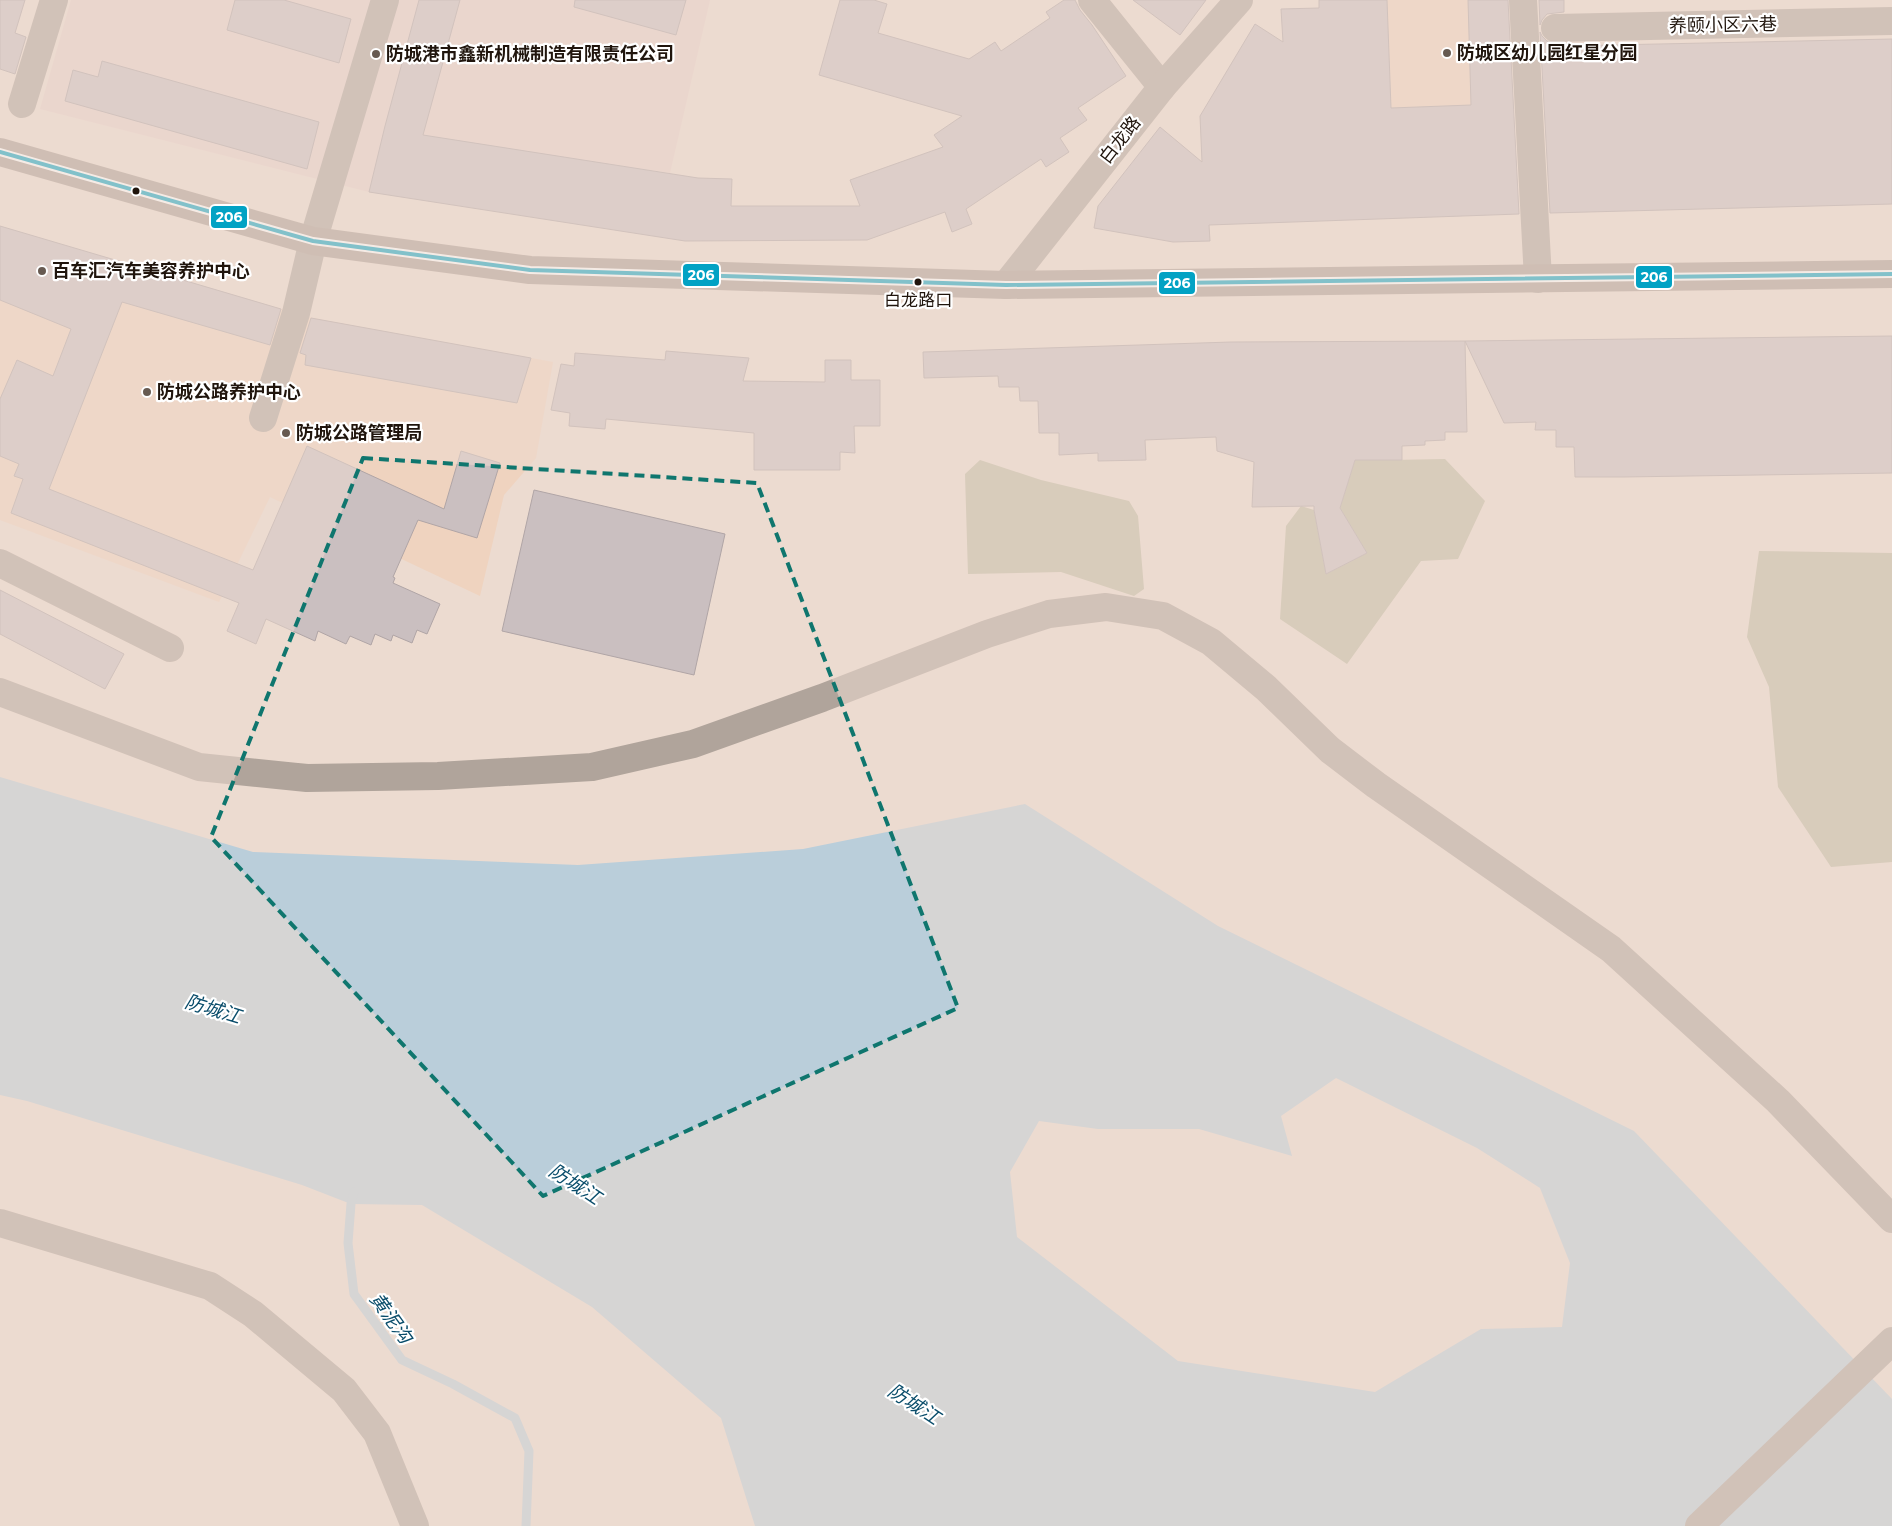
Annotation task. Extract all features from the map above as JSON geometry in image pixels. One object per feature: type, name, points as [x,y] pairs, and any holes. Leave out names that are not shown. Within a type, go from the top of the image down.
[{"type":"main road","points":[[0,152],[313,241],[530,270],[1006,285],[1892,274]]},
{"type":"street","points":[[22,104],[54,0]]},
{"type":"street","points":[[262,418],[296,313],[313,241],[385,0]]},
{"type":"street","points":[[1092,0],[1162,87]]},
{"type":"street","name":"白龙路","points":[[1006,285],[1162,87],[1239,0]]},
{"type":"street","points":[[1523,0],[1538,278]]},
{"type":"street","name":"养颐小区六巷","points":[[1555,28],[1892,21]]},
{"type":"street","points":[[0,563],[170,648]]},
{"type":"street","points":[[0,692],[199,767],[307,778],[438,776],[592,767],[693,744],[822,698],[986,634],[1049,614],[1106,607],[1163,616],[1211,642],[1266,688],[1330,750],[1368,779],[1611,949],[1778,1102],[1892,1219]]},
{"type":"street","points":[[0,1222],[210,1286],[253,1314],[344,1390],[378,1433],[415,1526]]},
{"type":"street","points":[[1699,1526],[1892,1341]]},
{"type":"highlighted area","points":[[363,458],[757,483],[958,1008],[543,1196],[211,837]]},
{"type":"shaded area","name":"防城港市鑫新机械制造有限责任公司","points":[[71,0],[710,0],[670,173],[423,137],[385,127],[369,192],[40,109]]},
{"type":"shaded area","name":"防城区幼儿园红星分园","points":[[1387,0],[1505,0],[1507,104],[1391,108]]},
{"type":"shaded area","name":"防城公路管理局","points":[[89,253],[313,318],[553,362],[536,458],[504,495],[480,596],[270,497],[219,602],[0,520],[0,300]]},
{"type":"shaded area","points":[[1365,428],[1391,460],[1445,459],[1485,501],[1458,559],[1421,561],[1347,664],[1280,619],[1286,526],[1301,506],[1314,510],[1326,574],[1367,553],[1340,508]]},
{"type":"shaded area","points":[[980,460],[1041,480],[1129,501],[1138,516],[1144,589],[1134,596],[1061,572],[968,574],[965,474]]},
{"type":"shaded area","points":[[1759,551],[1892,553],[1892,862],[1831,867],[1778,787],[1769,687],[1747,637]]},
{"type":"water","name":"防城江","points":[[0,777],[253,852],[578,865],[803,849],[1025,804],[1218,926],[1634,1131],[1892,1399],[1892,1526],[755,1526],[721,1418],[592,1307],[422,1205],[351,1204],[302,1185],[27,1101],[0,1095]],"holes":[[[1336,1078],[1477,1148],[1540,1188],[1570,1263],[1562,1327],[1481,1329],[1375,1392],[1178,1361],[1017,1237],[1010,1172],[1039,1121],[1098,1129],[1199,1129],[1292,1156],[1281,1116]]]},
{"type":"building","points":[[0,0],[25,0],[15,33],[26,37],[15,74],[0,69]]},
{"type":"building","points":[[235,0],[284,0],[351,19],[339,63],[227,30]]},
{"type":"building","points":[[419,0],[460,0],[423,135],[698,178],[732,179],[731,206],[860,206],[850,180],[943,147],[934,135],[962,116],[819,75],[840,0],[874,0],[887,4],[878,33],[969,59],[995,42],[1001,51],[1050,18],[1046,12],[1064,0],[1075,0],[1126,76],[1078,108],[1087,120],[1060,138],[1069,152],[1046,167],[1041,159],[966,209],[972,224],[952,232],[945,212],[867,240],[685,241],[369,192]]},
{"type":"building","points":[[575,0],[686,0],[676,35],[574,7]]},
{"type":"building","points":[[1133,0],[1206,0],[1180,35]]},
{"type":"building","points":[[1319,0],[1387,0],[1391,108],[1471,105],[1468,0],[1508,0],[1519,214],[1209,225],[1210,241],[1173,242],[1094,228],[1098,206],[1160,127],[1202,162],[1200,116],[1255,24],[1283,42],[1281,9],[1319,8]]},
{"type":"building","points":[[1539,0],[1564,0],[1564,12],[1547,14],[1540,25]]},
{"type":"building","points":[[1540,32],[1547,41],[1565,43],[1565,46],[1892,39],[1892,204],[1550,213]]},
{"type":"building","points":[[102,61],[319,122],[307,169],[65,101],[73,70],[98,77]]},
{"type":"building","points":[[0,226],[281,309],[270,345],[122,302],[49,489],[253,570],[307,446],[444,509],[461,451],[500,463],[477,538],[418,520],[393,577],[395,578],[393,583],[440,604],[427,634],[417,630],[412,643],[393,635],[391,641],[375,634],[371,645],[350,636],[346,644],[318,631],[315,641],[266,619],[256,644],[227,631],[239,603],[11,513],[23,479],[14,476],[19,464],[0,456],[0,399],[17,360],[53,376],[71,329],[0,300]]},
{"type":"building","points":[[311,318],[531,358],[517,403],[305,365],[306,355],[300,353]]},
{"type":"building","points":[[1892,336],[1892,473],[1623,477],[1575,477],[1574,447],[1556,447],[1556,430],[1535,430],[1536,422],[1504,423],[1465,341]]},
{"type":"building","points":[[1465,341],[1467,432],[1445,432],[1445,440],[1425,441],[1425,445],[1402,446],[1402,460],[1355,460],[1340,508],[1367,553],[1326,574],[1314,506],[1252,507],[1254,462],[1217,451],[1216,437],[1145,440],[1146,460],[1098,461],[1098,453],[1059,455],[1059,433],[1039,433],[1038,401],[1020,401],[1019,387],[999,387],[998,376],[924,378],[923,352],[1231,342]]},
{"type":"building","points":[[666,351],[749,358],[743,381],[825,382],[825,360],[851,360],[851,380],[880,380],[880,426],[854,426],[855,453],[840,452],[840,470],[754,470],[754,433],[606,419],[605,429],[569,426],[570,413],[551,410],[561,364],[574,366],[575,353],[665,360]]},
{"type":"building","points":[[534,490],[725,534],[694,675],[502,631]]},
{"type":"building","points":[[0,590],[124,654],[105,689],[0,634]]},
{"type":"waterway","name":"黄泥沟","points":[[354,1192],[351,1204],[348,1243],[354,1294],[402,1360],[453,1384],[515,1418],[529,1451],[526,1526]]},
{"type":"transit line","name":"206","points":[[0,152],[313,241],[530,270],[1006,285],[1892,274]]},
{"type":"place","name":"防城区幼儿园红星分园","points":[[1447,53]]},
{"type":"place","name":"防城港市鑫新机械制造有限责任公司","points":[[376,54]]},
{"type":"place","name":"百车汇汽车美容养护中心","points":[[42,271]]},
{"type":"place","name":"白龙路口","points":[[918,282]]},
{"type":"place","name":"防城公路养护中心","points":[[147,392]]},
{"type":"place","name":"防城公路管理局","points":[[286,433]]}]
